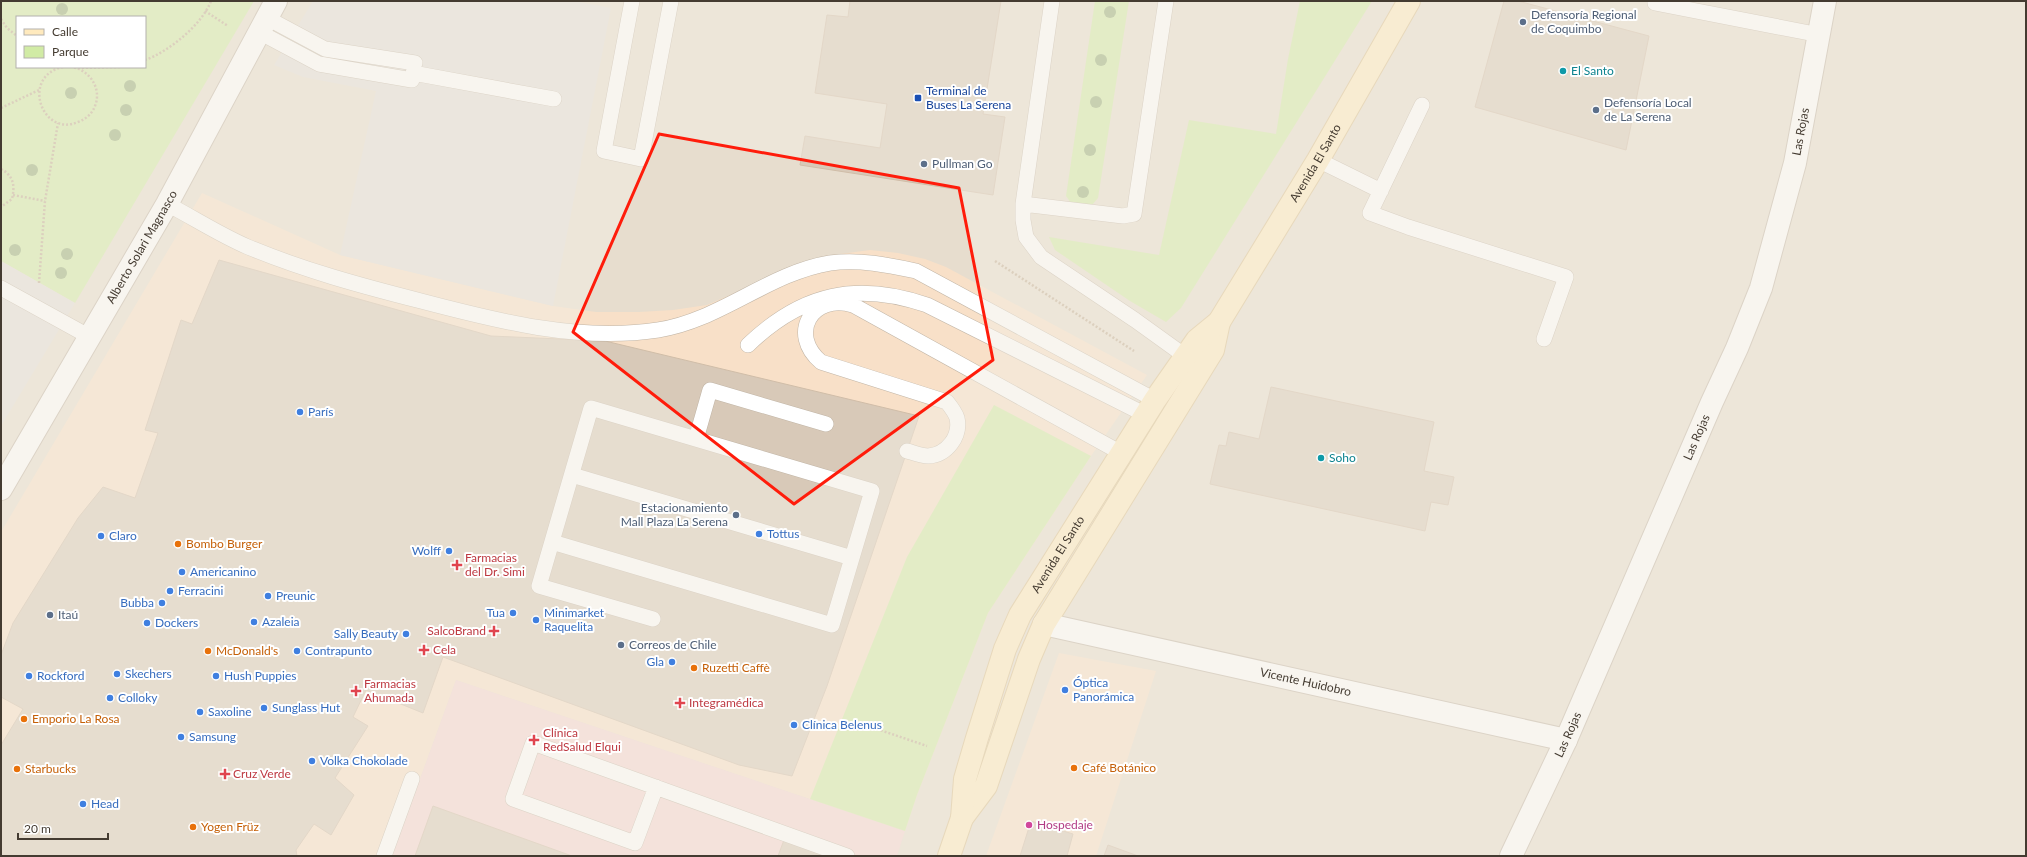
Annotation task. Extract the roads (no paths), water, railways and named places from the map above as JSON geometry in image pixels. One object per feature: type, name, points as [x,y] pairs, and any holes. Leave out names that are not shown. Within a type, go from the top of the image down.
[{"type":"main road","name":"Avenida El Santo","points":[[949,856],[962,818],[965,779],[1005,649],[1020,615],[1151,407],[1197,340],[1219,322],[1318,160],[1409,1]]},
{"type":"main road","name":"Avenida El Santo","points":[[962,818],[986,786],[1029,659],[1044,624],[1213,350],[1219,322]]},
{"type":"street","name":"Las Rojas","points":[[1511,856],[1566,740],[1712,402],[1738,348],[1761,288],[1795,164],[1820,35],[1825,1]]},
{"type":"street","name":"Alberto Solari Magnasco","points":[[1,489],[168,204],[268,17]]},
{"type":"street","name":"Vicente Huidobro","points":[[1044,624],[1566,740]]},
{"type":"lane","points":[[632,1],[604,151],[641,159],[671,1]]},
{"type":"lane","points":[[1052,1],[1023,204],[1023,220],[1026,237],[1041,257],[1186,356]]},
{"type":"lane","points":[[1023,204],[1123,216],[1134,214],[1166,1]]},
{"type":"lane","points":[[1655,1],[1655,3],[1820,35]]},
{"type":"lane","points":[[268,17],[325,49],[413,72],[554,100]]},
{"type":"lane","points":[[1422,105],[1370,213],[1408,227],[1566,277],[1544,339]]},
{"type":"lane","points":[[1318,160],[1381,191]]},
{"type":"lane","points":[[168,204],[246,246],[358,285],[487,319],[558,330],[590,333],[606,334],[659,330],[696,319],[808,269],[831,263],[883,263],[916,271],[1151,407]]},
{"type":"lane","points":[[1,288],[90,337]]},
{"type":"lane","points":[[748,345],[764,329],[783,316],[803,305],[825,298],[851,293],[877,293],[902,296],[928,305],[1151,407]]},
{"type":"lane","points":[[907,451],[929,456],[939,453],[948,447],[955,438],[957,428],[957,419],[953,410],[947,402],[821,362],[814,356],[808,347],[805,338],[808,319],[814,311],[823,305],[838,302],[853,305],[1122,454]]},
{"type":"lane","points":[[696,439],[710,390],[826,424]]},
{"type":"lane","points":[[552,542],[832,625],[872,491],[591,408],[539,586],[653,619]]},
{"type":"lane","points":[[572,475],[852,558]]},
{"type":"lane","points":[[656,788],[636,843],[513,799],[533,743],[848,856]]},
{"type":"lane","points":[[384,856],[412,779]]},
{"type":"place","name":"Defensoría Regional de Coquimbo","points":[[1523,22]]},
{"type":"place","name":"El Santo","points":[[1563,71]]},
{"type":"place","name":"Terminal de Buses La Serena","points":[[918,98]]},
{"type":"place","name":"Defensoría Local de La Serena","points":[[1596,110]]},
{"type":"place","name":"Pullman Go","points":[[924,164]]},
{"type":"place","name":"París","points":[[300,412]]},
{"type":"place","name":"Soho","points":[[1321,458]]},
{"type":"place","name":"Estacionamiento Mall Plaza La Serena","points":[[736,515]]},
{"type":"place","name":"Tottus","points":[[759,534]]},
{"type":"place","name":"Claro","points":[[101,536]]},
{"type":"place","name":"Bombo Burger","points":[[178,544]]},
{"type":"place","name":"Wolff","points":[[449,551]]},
{"type":"place","name":"Farmacias del Dr. Simi","points":[[457,565]]},
{"type":"place","name":"Americanino","points":[[182,572]]},
{"type":"place","name":"Ferracini","points":[[170,591]]},
{"type":"place","name":"Preunic","points":[[268,596]]},
{"type":"place","name":"Bubba","points":[[162,603]]},
{"type":"place","name":"Tua","points":[[513,613]]},
{"type":"place","name":"Itaú","points":[[50,615]]},
{"type":"place","name":"Minimarket Raquelita","points":[[536,620]]},
{"type":"place","name":"Azaleia","points":[[254,622]]},
{"type":"place","name":"Dockers","points":[[147,623]]},
{"type":"place","name":"SalcoBrand","points":[[494,631]]},
{"type":"place","name":"Sally Beauty","points":[[406,634]]},
{"type":"place","name":"Correos de Chile","points":[[621,645]]},
{"type":"place","name":"Cela","points":[[424,650]]},
{"type":"place","name":"McDonald's","points":[[208,651]]},
{"type":"place","name":"Contrapunto","points":[[297,651]]},
{"type":"place","name":"Gla","points":[[672,662]]},
{"type":"place","name":"Ruzetti Caffè","points":[[694,668]]},
{"type":"place","name":"Skechers","points":[[117,674]]},
{"type":"place","name":"Rockford","points":[[29,676]]},
{"type":"place","name":"Hush Puppies","points":[[216,676]]},
{"type":"place","name":"Óptica Panorámica","points":[[1065,690]]},
{"type":"place","name":"Farmacias Ahumada","points":[[356,691]]},
{"type":"place","name":"Colloky","points":[[110,698]]},
{"type":"place","name":"Integramédica","points":[[680,703]]},
{"type":"place","name":"Sunglass Hut","points":[[264,708]]},
{"type":"place","name":"Saxoline","points":[[200,712]]},
{"type":"place","name":"Emporio La Rosa","points":[[24,719]]},
{"type":"place","name":"Clínica Belenus","points":[[794,725]]},
{"type":"place","name":"Samsung","points":[[181,737]]},
{"type":"place","name":"Clínica RedSalud Elqui","points":[[534,740]]},
{"type":"place","name":"Volka Chokolade","points":[[312,761]]},
{"type":"place","name":"Café Botánico","points":[[1074,768]]},
{"type":"place","name":"Starbucks","points":[[17,769]]},
{"type":"place","name":"Cruz Verde","points":[[225,774]]},
{"type":"place","name":"Head","points":[[83,804]]},
{"type":"place","name":"Hospedaje","points":[[1029,825]]},
{"type":"place","name":"Yogen Früz","points":[[193,827]]}]
